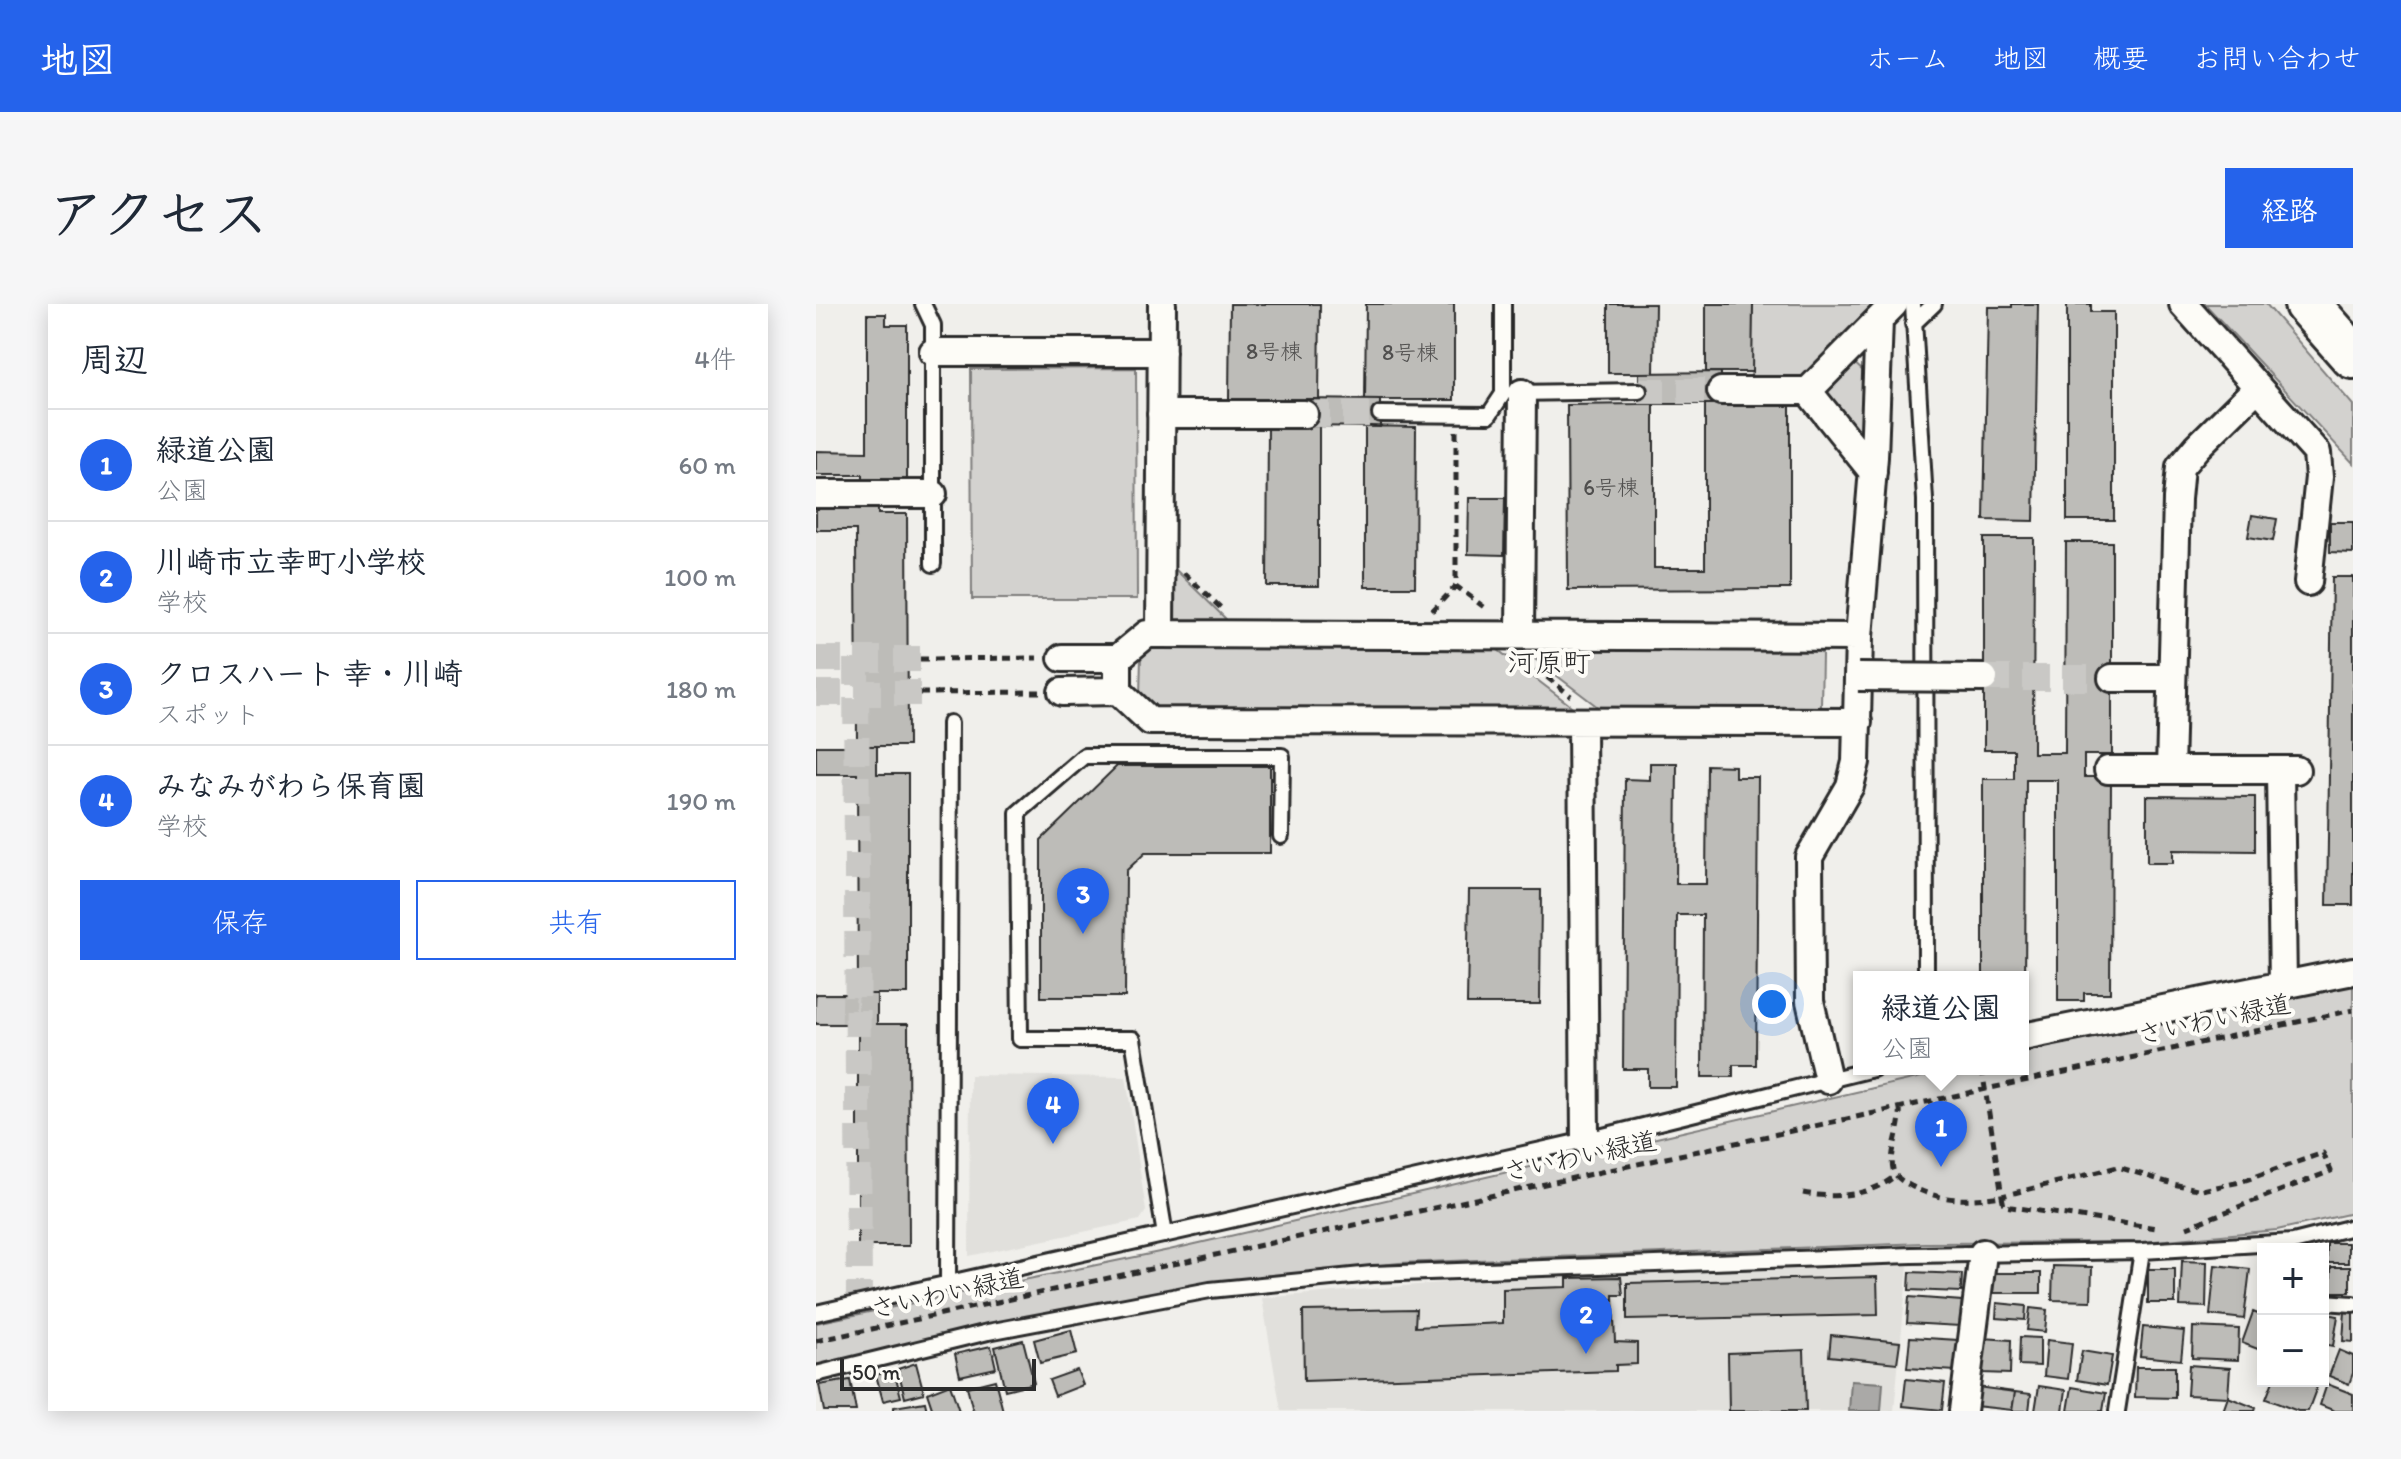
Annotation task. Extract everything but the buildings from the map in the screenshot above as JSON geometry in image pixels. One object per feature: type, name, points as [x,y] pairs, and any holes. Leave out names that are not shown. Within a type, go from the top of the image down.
[{"type":"highway","points":[[2307,304],[2353,356]]},
{"type":"highway","points":[[2348,304],[2353,310]]},
{"type":"street","points":[[1160,634],[1162,304]]},
{"type":"street","points":[[2183,304],[2317,453],[2319,477],[2308,582]]},
{"type":"street","points":[[1721,391],[1808,391],[1886,312]]},
{"type":"street","points":[[1828,1080],[1810,1001],[1809,857],[1850,786],[1856,762],[1859,637],[1886,312]]},
{"type":"street","points":[[933,352],[1162,352]]},
{"type":"street","points":[[2170,770],[2180,467],[2258,387]]},
{"type":"street","points":[[1808,391],[1873,472]]},
{"type":"street","points":[[1513,393],[1520,635]]},
{"type":"street","points":[[1161,414],[1304,414]]},
{"type":"street","points":[[816,494],[933,494]]},
{"type":"street","points":[[1062,658],[1118,658],[1147,634],[1859,637]]},
{"type":"street","points":[[1118,658],[1118,691]]},
{"type":"street","points":[[1858,677],[1984,678]]},
{"type":"street","points":[[2112,678],[2172,678]]},
{"type":"street","points":[[1062,692],[1118,691],[1150,721],[1858,722]]},
{"type":"street","points":[[1585,1140],[1592,722]]},
{"type":"street","points":[[2108,770],[2289,770],[2283,986]]},
{"type":"street","points":[[2029,1036],[2353,971]]},
{"type":"street","points":[[1963,1411],[1983,1253]]},
{"type":"lane","points":[[923,304],[933,325],[933,564]]},
{"type":"lane","points":[[1503,304],[1513,393]]},
{"type":"lane","points":[[1913,304],[1925,500],[1926,971]]},
{"type":"lane","points":[[1913,324],[1934,304]]},
{"type":"lane","points":[[1380,414],[1489,415],[1513,393],[1639,391]]},
{"type":"lane","points":[[948,1284],[950,723]]},
{"type":"lane","points":[[1165,1235],[1133,1039],[1020,1039],[1018,813],[1084,756],[1282,756],[1281,836]]},
{"type":"lane","points":[[816,1313],[1585,1140],[1853,1074]]},
{"type":"lane","points":[[816,1374],[988,1332],[1210,1290],[1372,1274],[1983,1253],[2142,1251],[2293,1242],[2353,1227]]},
{"type":"lane","points":[[2117,1411],[2142,1251]]},
{"type":"lane","points":[[2329,1302],[2353,1304]]},
{"type":"path","points":[[1456,414],[1456,586],[1520,635]]},
{"type":"path","points":[[1160,550],[1249,634]]},
{"type":"path","points":[[1493,635],[1592,722]]},
{"type":"path","points":[[920,659],[1062,658]]},
{"type":"path","points":[[920,693],[1062,692]]},
{"type":"path","points":[[2296,1009],[2299,1021]]},
{"type":"path","name":"さいわい緑道","points":[[816,1341],[2353,1010]]},
{"type":"path","points":[[1983,1075],[2004,1206],[2167,1230]]},
{"type":"path","points":[[1900,1107],[1901,1119],[1892,1167],[1896,1175],[1932,1197],[1955,1200],[2002,1196],[2118,1167],[2202,1190],[2240,1182],[2323,1153],[2331,1171],[2179,1228]]},
{"type":"path","points":[[1803,1193],[1840,1195],[1886,1184],[1896,1175]]},
{"type":"shaded area","points":[[1753,304],[1875,306],[1801,383],[1751,383]]},
{"type":"shaded area","points":[[2205,304],[2266,304],[2353,405],[2353,463]]},
{"type":"shaded area","points":[[1851,360],[1864,372],[1864,441],[1816,397]]},
{"type":"shaded area","points":[[1136,368],[1137,599],[972,599],[971,369]]},
{"type":"shaded area","points":[[1176,570],[1230,623],[1179,623],[1169,615],[1171,573]]},
{"type":"shaded area","points":[[1159,640],[1490,644],[1583,715],[1159,716],[1140,696],[1141,657]]},
{"type":"shaded area","points":[[1514,643],[1809,644],[1822,654],[1821,707],[1809,716],[1611,717]]},
{"type":"shaded area","points":[[2353,979],[2353,1213],[2277,1230],[2144,1242],[1924,1243],[1399,1263],[1230,1282],[1082,1306],[816,1365],[816,1323],[1169,1250],[1930,1075],[2029,1075],[2029,1047]]},
{"type":"shaded area","points":[[970,1075],[1126,1077],[1146,1211],[1140,1220],[969,1256]]},
{"type":"shaded area","points":[[1908,1266],[1894,1411],[1281,1411],[1262,1298],[1591,1274]]},
{"type":"shaded area","points":[[1851,1381],[1883,1383],[1881,1411],[1849,1411]]},
{"type":"tunnel","points":[[1639,391],[1721,391]]},
{"type":"tunnel","points":[[1304,414],[1380,414]]},
{"type":"tunnel","points":[[816,659],[920,659]]},
{"type":"tunnel","points":[[856,659],[859,1303]]},
{"type":"tunnel","points":[[1984,678],[2112,678]]},
{"type":"tunnel","points":[[816,693],[920,693]]},
{"type":"tunnel","points":[[816,1009],[858,1010]]},
{"type":"place","name":"クロスハート 幸・川崎","points":[[1083,934]]},
{"type":"place","name":"みなみがわら保育園","points":[[1053,1144]]},
{"type":"place","name":"緑道公園","points":[[1941,1167]]},
{"type":"place","name":"川崎市立幸町小学校","points":[[1586,1354]]},
{"type":"district","name":"河原町","points":[[1549,662]]}]
